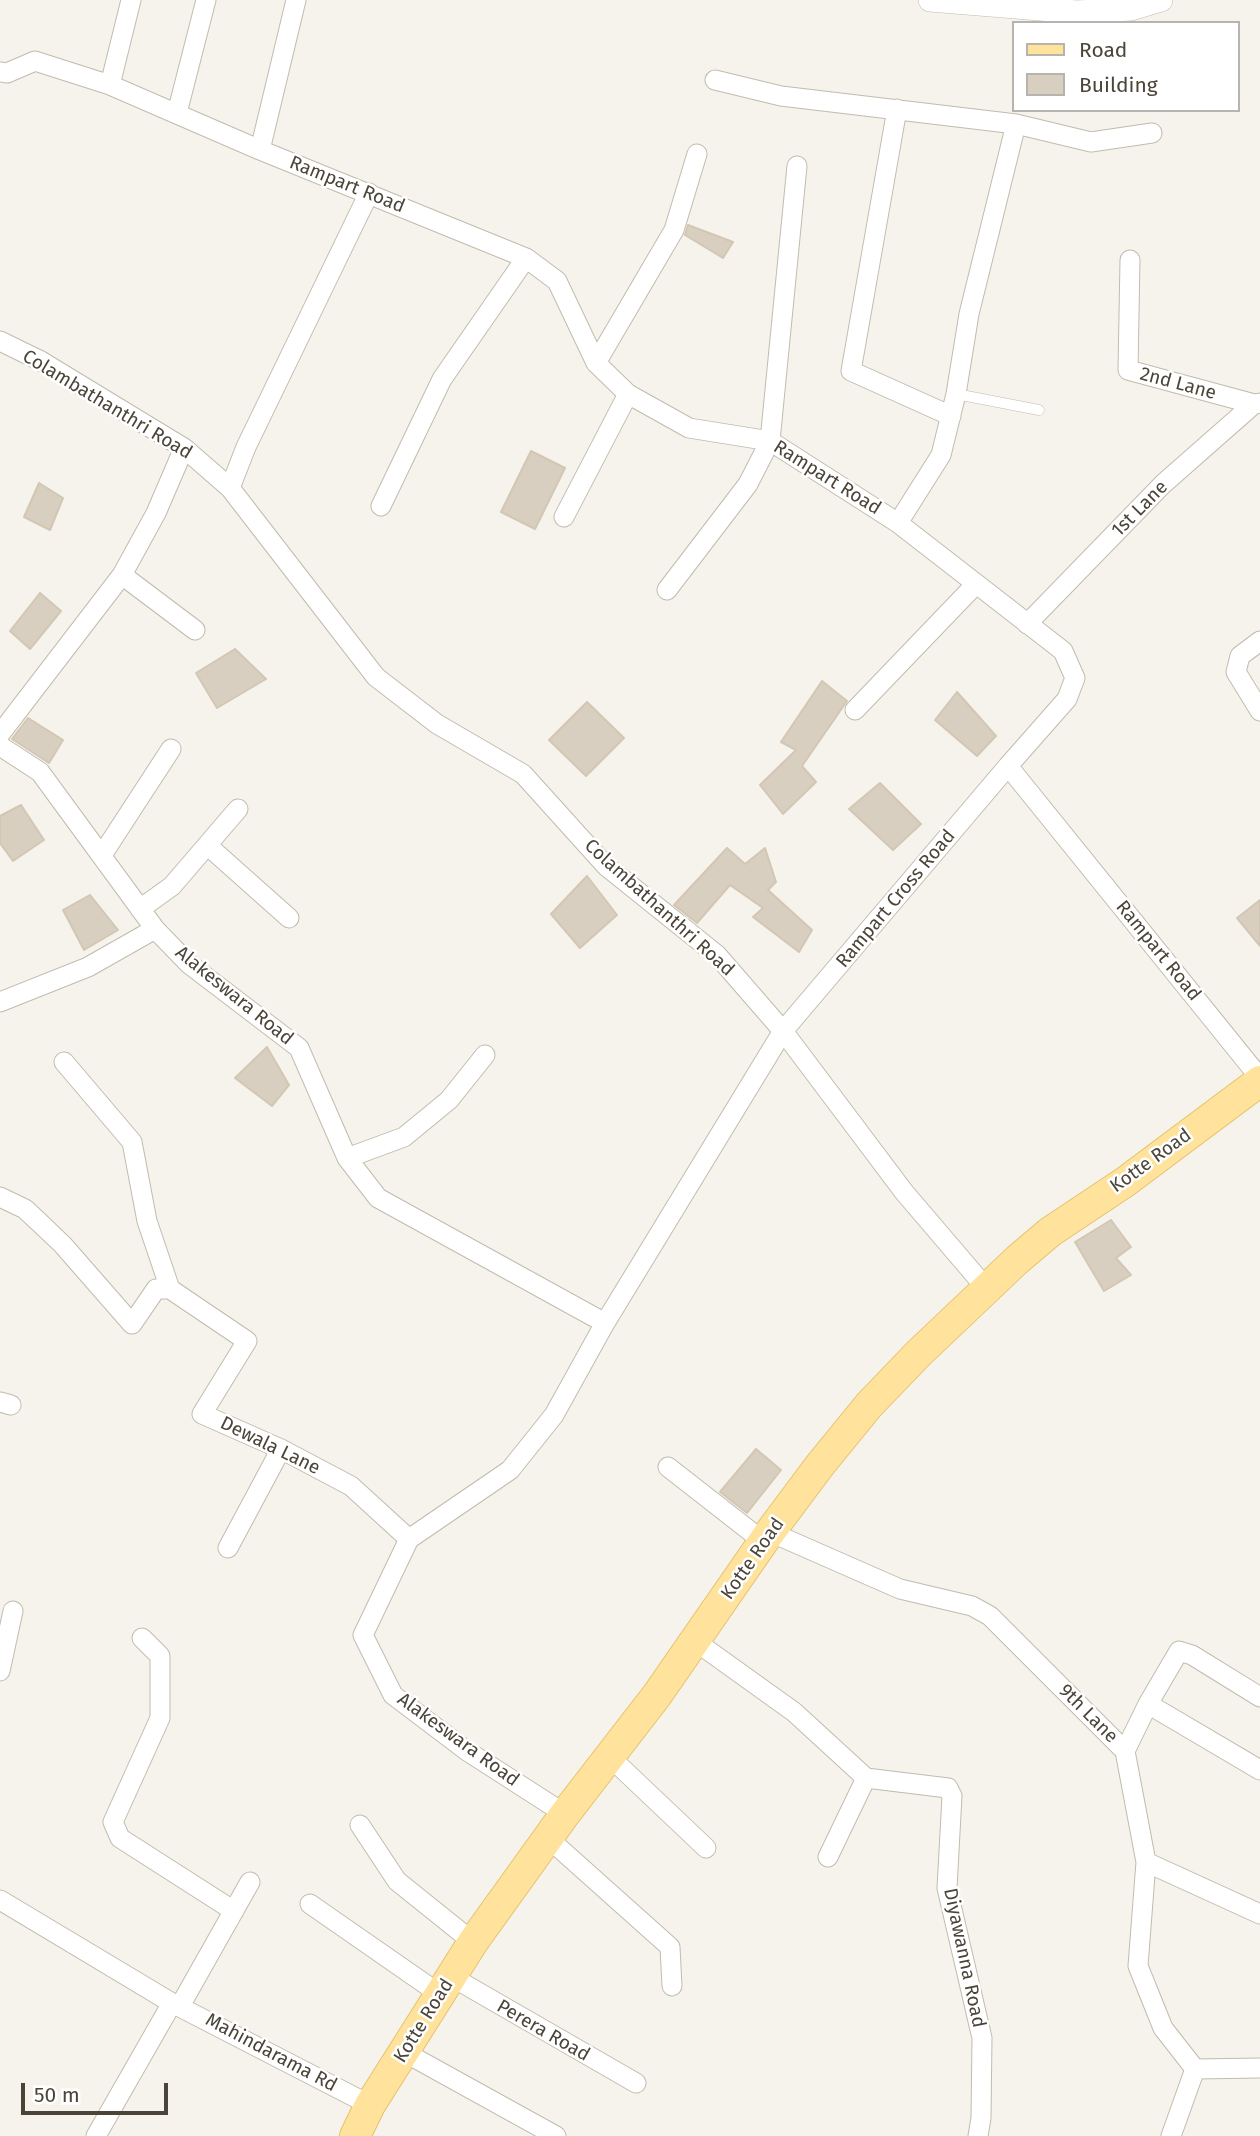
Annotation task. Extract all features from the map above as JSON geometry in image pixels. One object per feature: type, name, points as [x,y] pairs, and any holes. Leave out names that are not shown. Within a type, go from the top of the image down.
[{"type":"main road","name":"Kotte Road","points":[[355,2136],[370,2105],[473,1942],[695,1641],[820,1465],[869,1405],[986,1288],[1050,1233],[1125,1182],[1260,1080]]},
{"type":"street","points":[[110,85],[131,0]]},
{"type":"street","points":[[177,113],[206,0]]},
{"type":"street","points":[[260,150],[296,0]]},
{"type":"street","points":[[930,0],[1077,12],[1131,9],[1161,0]]},
{"type":"street","name":"Rampart Road","points":[[0,72],[7,73],[35,61],[110,85],[260,150],[526,258],[557,281],[596,363],[628,394],[689,428],[770,441],[898,523],[1063,651],[1075,678],[1067,699],[1008,766],[1260,1080]]},
{"type":"street","points":[[715,80],[781,96],[1016,124],[1091,142],[1152,134]]},
{"type":"street","points":[[897,109],[851,371],[951,416]]},
{"type":"street","points":[[898,523],[941,454],[956,394],[969,314],[1016,124]]},
{"type":"street","points":[[596,363],[674,230],[697,154]]},
{"type":"street","points":[[667,590],[748,484],[770,441],[797,166]]},
{"type":"street","points":[[230,488],[246,447],[369,194]]},
{"type":"street","points":[[381,506],[442,379],[526,258]]},
{"type":"street","name":"2nd Lane","points":[[1130,260],[1128,370],[1257,404]]},
{"type":"street","name":"Colambathanthri Road","points":[[0,341],[41,361],[184,448],[230,488],[376,677],[437,724],[523,774],[606,866],[717,955],[783,1031],[904,1192],[986,1288]]},
{"type":"street","points":[[564,517],[628,394]]},
{"type":"street","name":"1st Lane","points":[[1027,624],[1163,484],[1257,404]]},
{"type":"street","points":[[1,746],[122,575],[156,513],[184,448]]},
{"type":"street","points":[[122,575],[195,630]]},
{"type":"street","points":[[855,710],[975,585]]},
{"type":"street","points":[[1260,641],[1240,656],[1236,672],[1260,711]]},
{"type":"street","name":"Alakeswara Road","points":[[1,746],[40,772],[155,929],[189,964],[299,1048],[346,1158],[378,1198],[605,1323]]},
{"type":"street","points":[[102,855],[171,749]]},
{"type":"street","name":"Rampart Cross Road","points":[[783,1031],[1008,766]]},
{"type":"street","points":[[140,909],[172,886],[238,809]]},
{"type":"street","points":[[207,845],[289,918]]},
{"type":"street","points":[[0,1002],[88,967],[155,929]]},
{"type":"street","points":[[409,1539],[510,1470],[554,1415],[605,1323],[783,1031]]},
{"type":"street","points":[[346,1158],[404,1137],[449,1100],[485,1055]]},
{"type":"street","points":[[0,1197],[25,1209],[48,1231],[132,1324],[156,1289],[170,1289],[147,1221],[132,1142],[64,1062]]},
{"type":"street","name":"Dewala Lane","points":[[170,1289],[247,1341],[202,1414],[281,1449],[351,1486],[409,1539]]},
{"type":"street","points":[[228,1548],[281,1449]]},
{"type":"street","name":"9th Lane","points":[[668,1467],[767,1537],[900,1589],[972,1606],[990,1616],[1125,1751],[1146,1862],[1138,1966],[1163,2028],[1195,2069]]},
{"type":"street","name":"Alakeswara Road","points":[[409,1539],[363,1635],[393,1695],[467,1751],[556,1826]]},
{"type":"street","points":[[0,1671],[13,1611]]},
{"type":"street","points":[[142,1638],[160,1656],[160,1718],[113,1822],[120,1838],[234,1911]]},
{"type":"street","points":[[695,1641],[794,1712],[866,1778],[828,1857]]},
{"type":"street","points":[[1125,1751],[1148,1704],[1180,1651],[1257,1687]]},
{"type":"street","points":[[1148,1704],[1260,1770]]},
{"type":"street","points":[[610,1757],[706,1848]]},
{"type":"street","name":"Diyawanna Road","points":[[866,1778],[948,1788],[952,1797],[947,1888],[982,2038],[981,2118],[978,2136]]},
{"type":"street","points":[[360,1825],[397,1881],[473,1942]]},
{"type":"street","points":[[556,1826],[670,1947],[673,1986]]},
{"type":"street","points":[[1146,1862],[1260,1914]]},
{"type":"street","points":[[96,2136],[250,1882]]},
{"type":"street","name":"Mahindarama Rd","points":[[0,1900],[176,2004],[370,2105]]},
{"type":"street","name":"Perera Road","points":[[310,1904],[446,1986],[636,2083]]},
{"type":"street","points":[[404,2052],[556,2136]]},
{"type":"street","points":[[1171,2136],[1195,2069],[1260,2068]]},
{"type":"lane","points":[[956,394],[1039,410]]},
{"type":"building","points":[[688,225],[733,242],[723,258],[685,235]]},
{"type":"building","points":[[531,451],[565,468],[535,529],[501,512]]},
{"type":"building","points":[[39,483],[63,498],[50,530],[24,517]]},
{"type":"building","points":[[40,593],[61,611],[30,649],[10,631]]},
{"type":"building","points":[[235,649],[266,679],[217,708],[196,673]]},
{"type":"building","points":[[822,681],[847,701],[802,766],[816,782],[783,814],[760,785],[796,750],[781,742]]},
{"type":"building","points":[[957,692],[996,736],[977,756],[935,720]]},
{"type":"building","points":[[587,702],[624,738],[586,776],[549,740]]},
{"type":"building","points":[[28,718],[63,740],[49,763],[12,739]]},
{"type":"building","points":[[880,783],[921,824],[893,850],[849,809]]},
{"type":"building","points":[[21,805],[44,840],[13,861],[0,843],[0,816]]},
{"type":"building","points":[[727,848],[745,864],[765,848],[776,882],[768,890],[812,930],[799,952],[753,917],[763,908],[730,885],[697,923],[674,905]]},
{"type":"building","points":[[587,876],[617,915],[580,948],[551,914]]},
{"type":"building","points":[[90,895],[118,930],[84,950],[63,910]]},
{"type":"building","points":[[1260,900],[1260,946],[1237,918]]},
{"type":"building","points":[[267,1047],[289,1085],[272,1106],[235,1078]]},
{"type":"building","points":[[1111,1220],[1131,1247],[1116,1258],[1131,1275],[1104,1291],[1075,1242]]},
{"type":"building","points":[[756,1449],[781,1470],[747,1513],[720,1492]]}]
